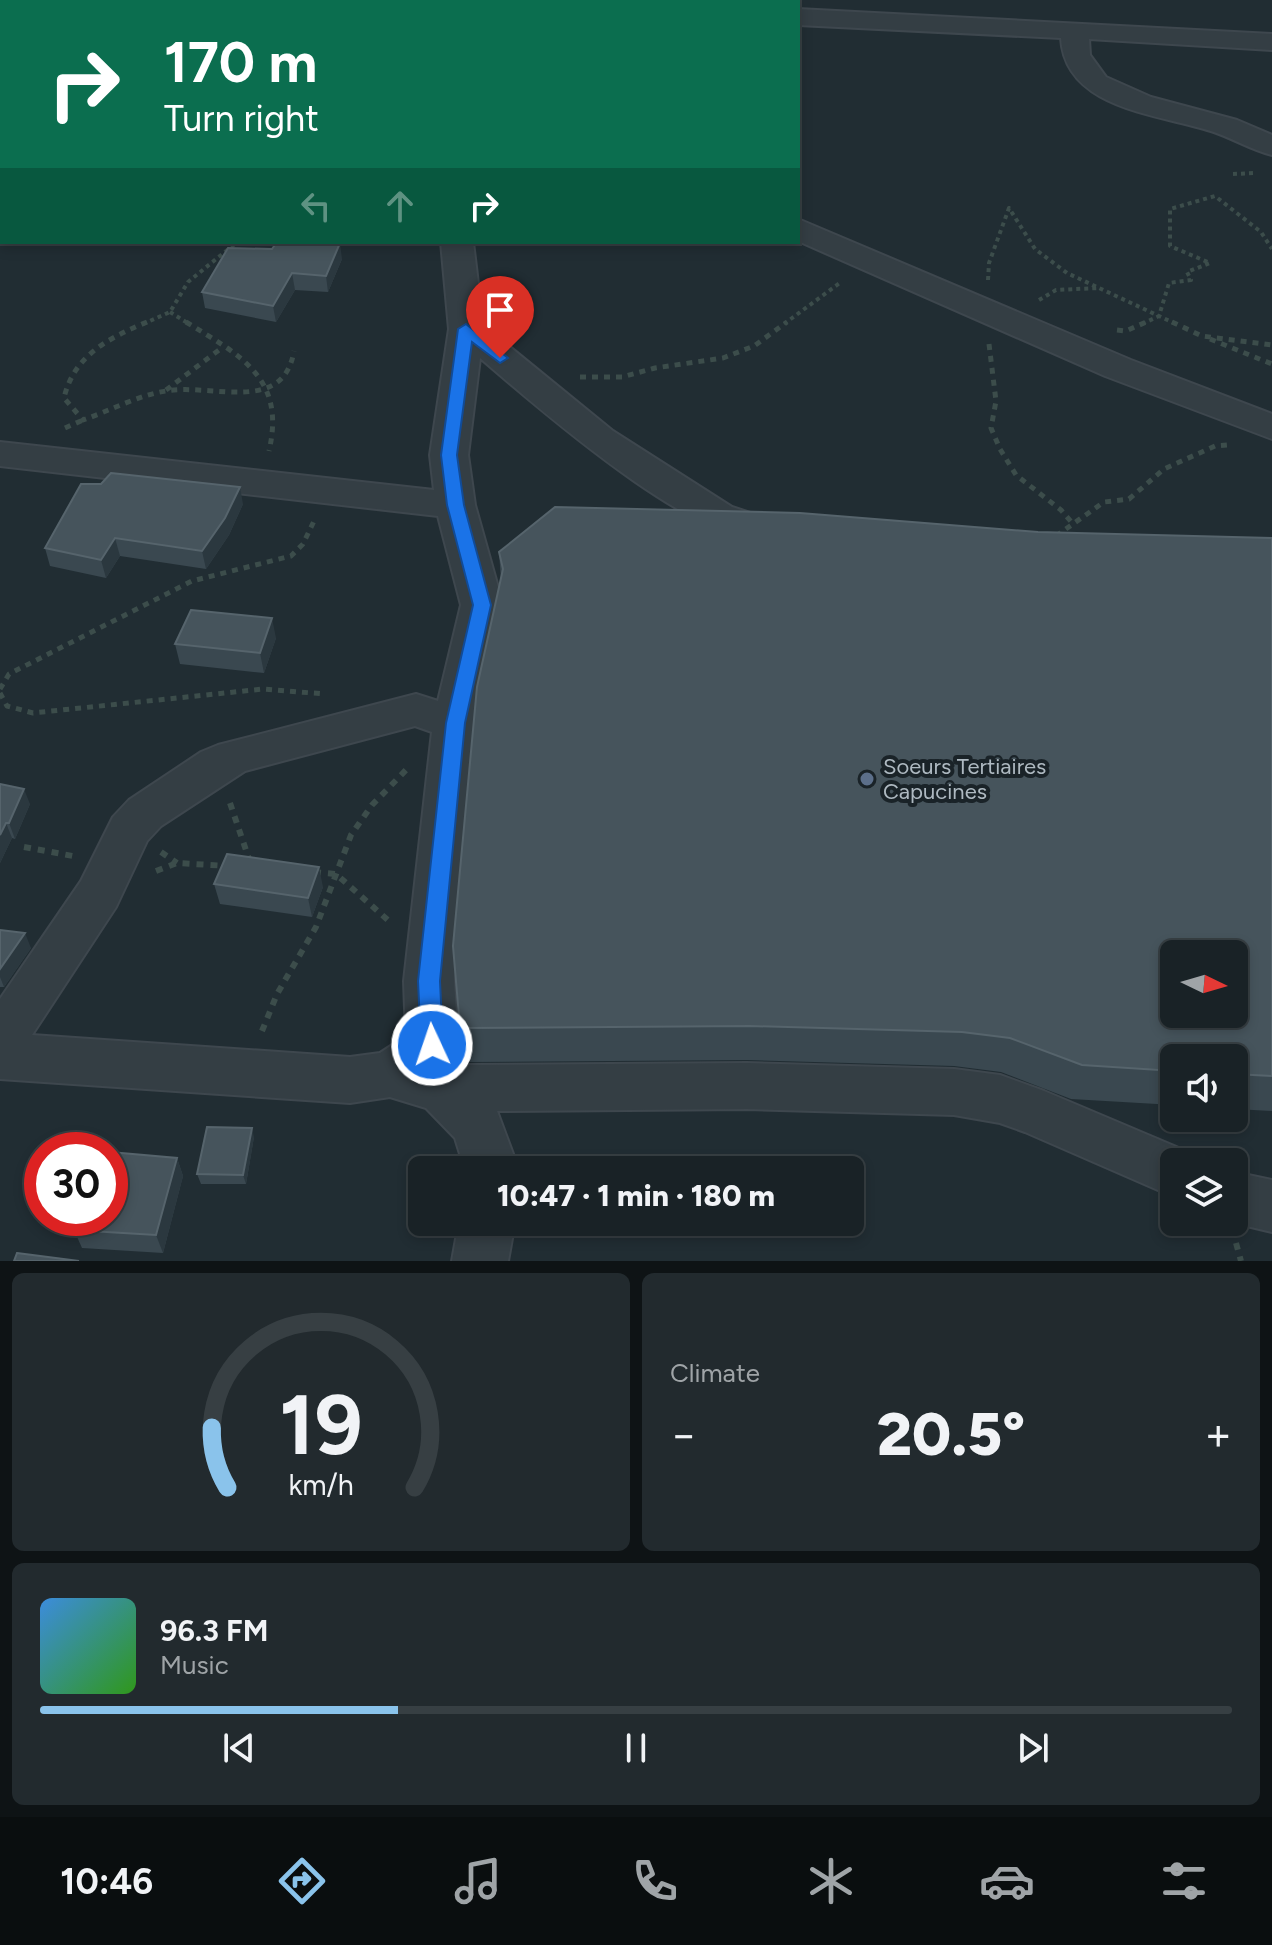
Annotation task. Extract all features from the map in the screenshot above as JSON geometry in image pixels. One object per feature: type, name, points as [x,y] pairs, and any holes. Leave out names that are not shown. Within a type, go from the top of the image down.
[{"type":"street","points":[[800,17],[1272,42]]},
{"type":"street","points":[[1074,30],[1076,56],[1096,83],[1141,103],[1226,126],[1272,146]]},
{"type":"street","points":[[800,230],[871,260],[983,300],[1118,368],[1272,427]]},
{"type":"street","points":[[457,244],[466,329],[449,455],[455,505],[482,605],[436,717],[424,1068],[477,1125],[487,1156]]},
{"type":"street","points":[[466,329],[600,439],[718,516],[765,531],[805,534]]},
{"type":"street","points":[[0,454],[455,505]]},
{"type":"street","points":[[0,1041],[86,874],[145,813],[217,764],[234,757],[436,717]]},
{"type":"street","points":[[0,1056],[350,1080],[380,1078],[424,1068],[747,1086],[954,1092],[1000,1099],[1160,1166]]},
{"type":"street","points":[[1248,1201],[1272,1206]]},
{"type":"street","points":[[480,1261],[484,1236]]},
{"type":"path","points":[[1112,330],[1126,331],[1159,316],[1169,283],[1191,280],[1187,272],[1210,263],[1170,246],[1170,209],[1215,196],[1261,232],[1272,249]]},
{"type":"path","points":[[1074,525],[1061,510],[1016,475],[991,428],[996,401],[983,300],[989,263],[1009,208],[1035,249],[1067,273],[1202,336],[1272,364]]},
{"type":"path","points":[[170,312],[171,303],[188,283],[235,244]]},
{"type":"path","points":[[517,373],[530,377],[622,377],[655,368],[723,358],[754,346],[783,327],[871,260]]},
{"type":"path","points":[[1031,302],[1052,295],[1056,290],[1099,288]]},
{"type":"path","points":[[170,312],[256,370],[269,390],[275,415],[274,437],[265,461],[250,484]]},
{"type":"path","points":[[170,312],[86,354],[66,382],[64,398],[83,420],[166,391],[223,347]]},
{"type":"path","points":[[1202,336],[1272,345]]},
{"type":"path","points":[[166,391],[269,390],[283,382],[291,372],[294,351]]},
{"type":"path","points":[[1053,538],[1104,502],[1129,499],[1164,469],[1215,446],[1230,444]]},
{"type":"path","points":[[328,493],[303,544],[291,556],[192,581],[9,674],[0,691],[7,706],[33,713],[263,689],[335,696]]},
{"type":"path","points":[[251,1074],[264,1025],[285,977],[311,937],[328,901],[345,846],[366,811],[416,759],[427,738],[427,723],[436,717]]},
{"type":"path","points":[[24,847],[86,874],[177,863],[252,867],[217,764]]},
{"type":"path","points":[[308,872],[336,874]]},
{"type":"building","points":[[276,244],[340,244],[326,276],[292,273],[273,306],[202,292],[228,248],[272,249]]},
{"type":"building","points":[[111,473],[240,487],[225,518],[202,551],[115,538],[101,560],[45,548],[81,484],[101,484]]},
{"type":"building","name":"Soeurs Tertiaires Capucines","points":[[555,507],[800,513],[1038,532],[1272,538],[1272,1076],[1248,1075],[1248,1044],[1160,1044],[1160,1070],[1082,1065],[1010,1038],[962,1032],[750,1026],[460,1028],[453,946],[477,687],[503,569],[499,552]]},
{"type":"building","points":[[191,610],[272,618],[260,653],[175,644]]},
{"type":"building","points":[[0,784],[24,789],[9,823],[0,835]]},
{"type":"building","points":[[227,854],[319,867],[308,898],[214,884]]},
{"type":"building","points":[[0,930],[25,933],[0,969]]},
{"type":"building","points":[[207,1127],[252,1128],[243,1175],[197,1174]]},
{"type":"building","points":[[128,1154],[177,1158],[156,1235],[128,1233]]},
{"type":"building","points":[[17,1253],[79,1261],[14,1261]]},
{"type":"place","name":"Soeurs Tertiaires Capucines","points":[[867,779]]},
{"type":"route","points":[[432,1045],[429,981],[455,723],[482,605],[455,505],[449,455],[466,329],[500,358]]}]
